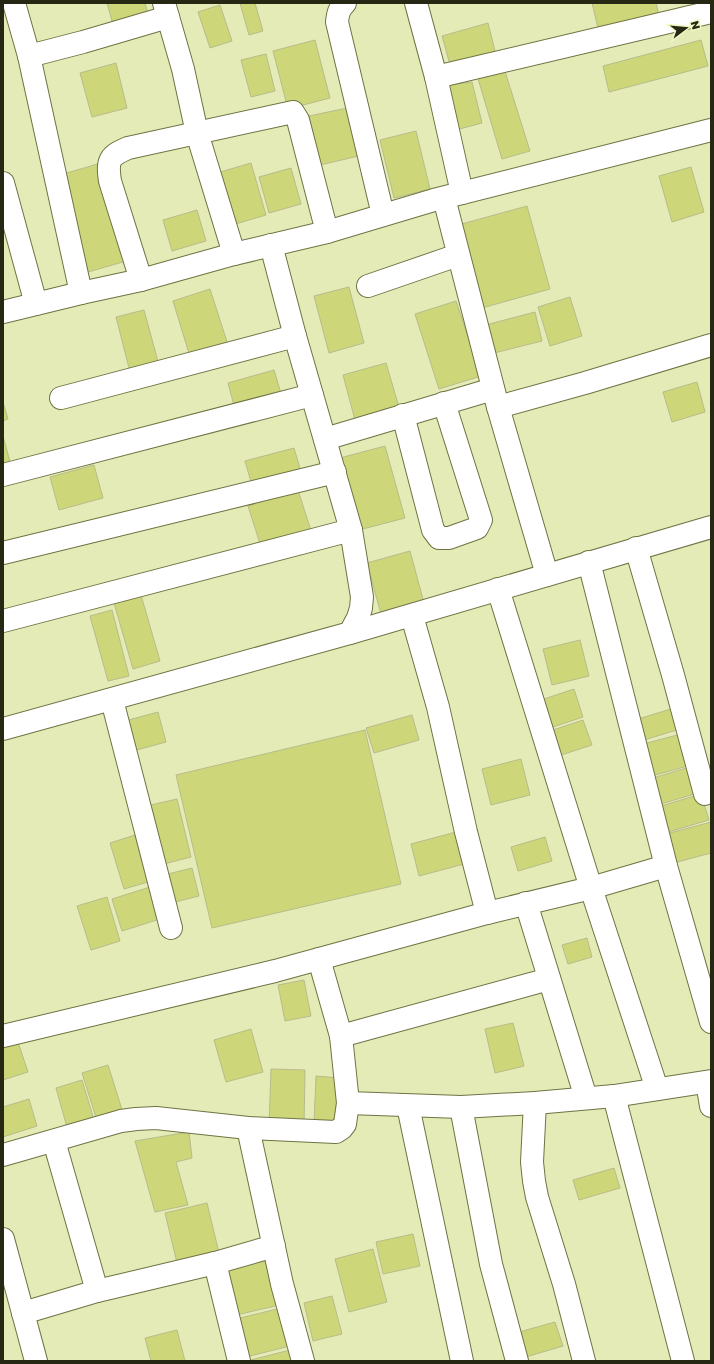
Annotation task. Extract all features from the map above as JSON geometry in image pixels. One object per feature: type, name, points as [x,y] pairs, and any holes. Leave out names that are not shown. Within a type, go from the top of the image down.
[{"type":"street","points":[[14,3],[30,56],[81,293]]},
{"type":"street","points":[[345,3],[338,13],[337,22],[382,215]]},
{"type":"street","points":[[416,3],[436,77],[453,196],[458,255],[496,398],[547,575]]},
{"type":"street","points":[[30,56],[166,10],[183,70],[197,133],[234,254]]},
{"type":"street","points":[[436,77],[711,12]]},
{"type":"street","points":[[141,280],[110,181],[108,169],[111,158],[118,152],[128,148],[293,112],[298,120],[327,232]]},
{"type":"street","points":[[3,312],[141,280],[234,254],[327,232],[382,215],[453,196],[711,130]]},
{"type":"street","points":[[3,183],[36,304]]},
{"type":"street","points":[[271,245],[295,336],[351,530],[362,597],[358,618],[350,633]]},
{"type":"street","points":[[368,286],[458,255]]},
{"type":"street","points":[[61,398],[295,336]]},
{"type":"street","points":[[325,439],[444,403],[496,398],[585,383],[711,345]]},
{"type":"street","points":[[3,475],[312,395]]},
{"type":"street","points":[[403,416],[433,530],[439,538],[449,538],[476,528],[481,520],[444,403]]},
{"type":"street","points":[[3,553],[335,472]]},
{"type":"street","points":[[3,729],[412,616],[498,589],[711,527]]},
{"type":"street","points":[[3,621],[351,530]]},
{"type":"street","points":[[636,548],[673,675],[705,794]]},
{"type":"street","points":[[589,562],[666,866],[711,1022]]},
{"type":"street","points":[[498,589],[591,888],[657,1089]]},
{"type":"street","points":[[412,616],[438,707],[466,832],[487,913]]},
{"type":"street","points":[[112,700],[171,928]]},
{"type":"street","points":[[3,1036],[275,971],[487,913],[591,888],[666,866]]},
{"type":"street","points":[[526,903],[586,1098]]},
{"type":"street","points":[[3,1155],[121,1121],[136,1119],[156,1118],[248,1128],[336,1132],[345,1124],[348,1103],[341,1036],[319,959]]},
{"type":"street","points":[[341,1036],[549,979]]},
{"type":"street","points":[[348,1103],[461,1107],[535,1103],[614,1096],[709,1081],[711,1106]]},
{"type":"street","points":[[614,1096],[683,1361]]},
{"type":"street","points":[[535,1103],[532,1162],[537,1197],[564,1284],[584,1361]]},
{"type":"street","points":[[408,1106],[462,1361]]},
{"type":"street","points":[[461,1107],[491,1264],[517,1361]]},
{"type":"street","points":[[248,1128],[282,1284],[303,1361]]},
{"type":"street","points":[[54,1141],[97,1291]]},
{"type":"street","points":[[3,1239],[36,1361]]},
{"type":"street","points":[[23,1313],[97,1291],[215,1263],[274,1246]]},
{"type":"street","points":[[215,1263],[239,1361]]},
{"type":"building","points":[[107,3],[145,3],[149,17],[114,28]]},
{"type":"building","points":[[240,3],[255,3],[263,31],[249,35]]},
{"type":"building","points":[[592,3],[656,3],[660,20],[600,36]]},
{"type":"building","points":[[220,5],[232,41],[210,48],[198,12]]},
{"type":"building","points":[[488,23],[497,59],[452,72],[442,36]]},
{"type":"building","points":[[315,40],[330,98],[288,109],[273,51]]},
{"type":"building","points":[[701,40],[708,66],[609,92],[603,66]]},
{"type":"building","points":[[266,54],[275,91],[251,97],[241,60]]},
{"type":"building","points":[[116,63],[127,108],[92,117],[80,73]]},
{"type":"building","points":[[503,65],[530,151],[502,159],[476,72]]},
{"type":"building","points":[[472,82],[482,123],[452,131],[441,86]]},
{"type":"building","points":[[352,107],[363,155],[320,165],[309,116]]},
{"type":"building","points":[[416,131],[430,189],[394,198],[380,140]]},
{"type":"building","points":[[101,163],[130,260],[88,272],[60,175]]},
{"type":"building","points":[[251,163],[266,215],[232,225],[217,173]]},
{"type":"building","points":[[691,167],[704,212],[672,222],[659,176]]},
{"type":"building","points":[[291,168],[301,204],[269,213],[259,177]]},
{"type":"building","points":[[527,206],[550,289],[482,308],[458,225]]},
{"type":"building","points":[[197,210],[206,241],[172,251],[163,220]]},
{"type":"building","points":[[349,287],[364,343],[329,353],[314,296]]},
{"type":"building","points":[[210,289],[229,348],[191,360],[173,301]]},
{"type":"building","points":[[570,297],[582,336],[550,346],[538,307]]},
{"type":"building","points":[[456,301],[481,376],[439,389],[415,314]]},
{"type":"building","points":[[144,310],[160,369],[131,376],[116,317]]},
{"type":"building","points":[[535,312],[542,341],[486,355],[478,327]]},
{"type":"building","points":[[386,363],[399,407],[355,420],[343,375]]},
{"type":"building","points":[[274,370],[283,400],[236,413],[228,383]]},
{"type":"building","points":[[697,382],[705,412],[672,422],[663,392]]},
{"type":"building","points":[[3,402],[8,419],[3,421]]},
{"type":"building","points":[[3,436],[12,469],[3,471]]},
{"type":"building","points":[[385,446],[405,518],[359,530],[340,458]]},
{"type":"building","points":[[294,448],[302,475],[253,489],[245,461]]},
{"type":"building","points":[[94,465],[103,498],[59,510],[50,477]]},
{"type":"building","points":[[298,490],[313,537],[263,553],[248,506]]},
{"type":"building","points":[[410,551],[424,603],[381,614],[367,563]]},
{"type":"building","points":[[141,595],[160,661],[133,669],[114,603]]},
{"type":"building","points":[[112,610],[129,676],[108,681],[90,616]]},
{"type":"building","points":[[580,640],[589,676],[552,685],[543,649]]},
{"type":"building","points":[[574,689],[583,717],[547,729],[538,701]]},
{"type":"building","points":[[674,708],[680,729],[641,741],[635,720]]},
{"type":"building","points":[[158,712],[166,742],[133,751],[125,721]]},
{"type":"building","points":[[412,715],[419,740],[374,753],[366,728]]},
{"type":"building","points":[[583,720],[592,745],[555,757],[547,732]]},
{"type":"building","points":[[365,730],[401,884],[212,928],[176,775]]},
{"type":"building","points":[[681,734],[691,765],[652,776],[643,744]]},
{"type":"building","points":[[521,759],[530,795],[491,805],[482,769]]},
{"type":"building","points":[[693,766],[701,792],[661,804],[653,778]]},
{"type":"building","points":[[701,794],[709,820],[668,832],[661,806]]},
{"type":"building","points":[[177,799],[191,857],[156,866],[142,807]]},
{"type":"building","points":[[711,822],[711,853],[670,864],[662,835]]},
{"type":"building","points":[[456,832],[464,864],[419,876],[411,844]]},
{"type":"building","points":[[135,835],[148,882],[124,889],[110,843]]},
{"type":"building","points":[[545,837],[552,861],[518,871],[511,847]]},
{"type":"building","points":[[192,868],[199,896],[167,904],[160,876]]},
{"type":"building","points":[[150,887],[160,919],[122,931],[112,899]]},
{"type":"building","points":[[107,897],[120,941],[91,950],[77,906]]},
{"type":"building","points":[[587,938],[592,957],[568,964],[562,945]]},
{"type":"building","points":[[304,980],[311,1016],[285,1021],[278,985]]},
{"type":"building","points":[[513,1023],[524,1066],[495,1073],[485,1029]]},
{"type":"building","points":[[251,1029],[263,1072],[226,1082],[214,1040]]},
{"type":"building","points":[[17,1039],[28,1072],[3,1080],[3,1044]]},
{"type":"building","points":[[108,1065],[124,1116],[98,1124],[82,1073]]},
{"type":"building","points":[[271,1069],[305,1070],[304,1127],[269,1126]]},
{"type":"building","points":[[316,1076],[340,1078],[338,1125],[314,1124]]},
{"type":"building","points":[[82,1080],[95,1123],[68,1131],[56,1088]]},
{"type":"building","points":[[29,1099],[37,1126],[3,1137],[3,1107]]},
{"type":"building","points":[[189,1132],[192,1158],[176,1162],[188,1205],[155,1212],[135,1141]]},
{"type":"building","points":[[614,1168],[620,1188],[579,1200],[573,1180]]},
{"type":"building","points":[[207,1203],[220,1257],[178,1267],[165,1213]]},
{"type":"building","points":[[413,1234],[420,1266],[383,1274],[376,1242]]},
{"type":"building","points":[[373,1249],[387,1302],[349,1312],[335,1259]]},
{"type":"building","points":[[273,1259],[284,1304],[232,1316],[221,1271]]},
{"type":"building","points":[[332,1296],[342,1334],[313,1341],[304,1303]]},
{"type":"building","points":[[285,1307],[294,1345],[242,1358],[232,1320]]},
{"type":"building","points":[[555,1322],[563,1346],[519,1359],[512,1334]]},
{"type":"building","points":[[177,1330],[185,1361],[151,1361],[145,1338]]},
{"type":"building","points":[[290,1350],[293,1361],[247,1361]]}]
